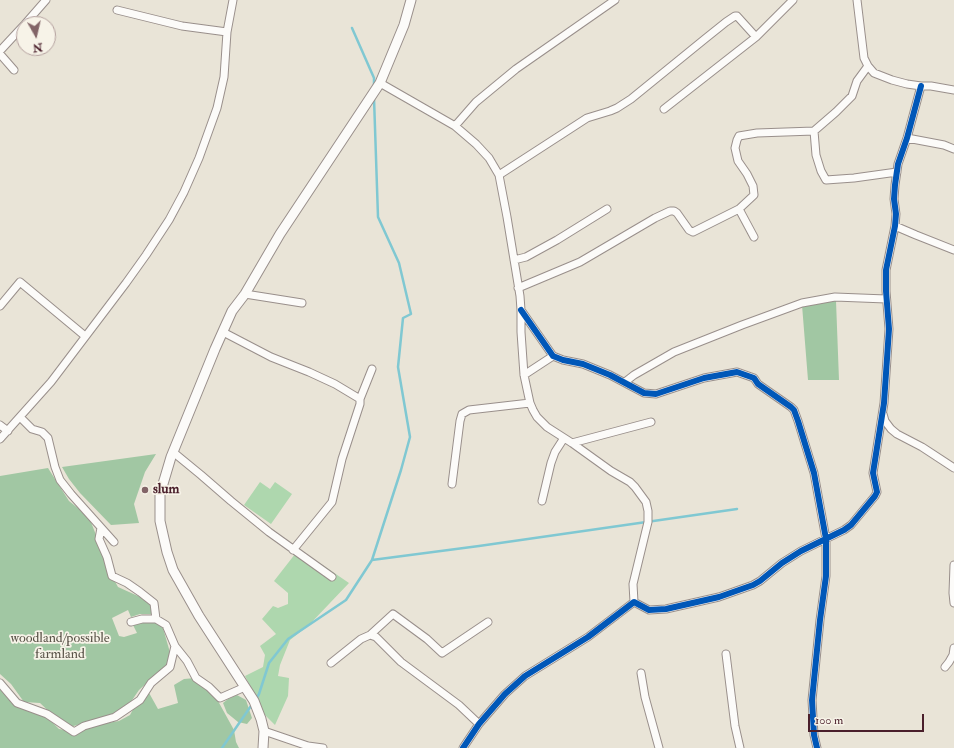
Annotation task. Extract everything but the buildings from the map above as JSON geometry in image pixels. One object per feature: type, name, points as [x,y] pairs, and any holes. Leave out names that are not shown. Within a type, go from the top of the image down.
[{"type":"main road","points":[[263,748],[264,731],[254,701],[199,616],[173,570],[166,552],[160,521],[160,494],[173,452],[232,311],[245,294],[280,234],[380,83],[404,25],[411,0]]},
{"type":"street","points":[[31,16],[46,0]]},
{"type":"street","points":[[0,440],[51,382],[146,255],[169,220],[184,192],[199,158],[217,108],[224,77],[227,32],[233,0]]},
{"type":"street","points":[[455,126],[476,102],[516,69],[615,0]]},
{"type":"street","points":[[664,109],[756,37],[793,0]]},
{"type":"street","points":[[857,0],[864,58],[874,73],[892,80],[921,86],[954,89]]},
{"type":"street","points":[[117,10],[182,26],[227,32]]},
{"type":"street","points":[[499,175],[587,118],[617,108],[631,99],[735,16],[737,16],[756,37]]},
{"type":"street","points":[[0,51],[16,33]]},
{"type":"street","points":[[0,54],[14,70]]},
{"type":"street","points":[[518,288],[580,262],[655,218],[670,211],[677,213],[692,232],[739,209],[754,195],[753,186],[738,161],[735,148],[736,140],[739,136],[757,133],[814,131],[852,96],[857,81],[868,66]]},
{"type":"street","points":[[380,83],[455,126],[476,144],[489,158],[499,175],[521,310],[524,375],[530,403],[537,417],[547,427],[611,471],[630,482],[646,502],[648,522],[633,584],[634,602]]},
{"type":"street","points":[[634,602],[649,610],[666,609],[719,598],[753,585],[801,551],[844,530],[851,525],[877,492],[873,473],[882,414],[889,329],[886,299],[886,270],[895,226],[895,185],[898,164],[907,138],[921,86]]},
{"type":"street","points":[[814,131],[816,155],[821,171],[826,180],[897,172]]},
{"type":"street","points":[[907,138],[944,145],[954,149]]},
{"type":"street","points":[[514,260],[532,254],[607,209]]},
{"type":"street","points":[[739,209],[754,237]]},
{"type":"street","points":[[895,226],[954,250]]},
{"type":"street","points":[[0,306],[20,282],[85,336]]},
{"type":"street","points":[[245,294],[302,302]]},
{"type":"street","points":[[625,382],[634,375],[674,352],[802,303],[835,297],[886,299]]},
{"type":"street","points":[[521,310],[553,356],[563,360],[583,364],[625,382],[644,393],[656,394],[704,378],[737,372],[754,378],[758,384],[791,407],[796,413],[814,473],[826,539],[826,576],[812,700],[814,735],[817,748]]},
{"type":"street","points":[[222,332],[271,357],[322,378],[360,399]]},
{"type":"street","points":[[524,375],[553,356]]},
{"type":"street","points":[[294,550],[332,502],[342,459],[360,404],[360,399],[372,369]]},
{"type":"street","points":[[452,484],[462,414],[469,410],[530,403]]},
{"type":"street","points":[[882,414],[885,421],[897,434]]},
{"type":"street","points":[[20,417],[32,429],[42,432],[48,438],[55,467],[60,480],[114,542]]},
{"type":"street","points":[[572,443],[651,422]]},
{"type":"street","points":[[0,425],[8,431]]},
{"type":"street","points":[[878,442],[884,435],[891,432],[897,434],[922,447],[954,468]]},
{"type":"street","points":[[542,501],[553,457],[564,438]]},
{"type":"street","points":[[173,452],[269,532],[332,577]]},
{"type":"street","points":[[101,528],[99,539],[107,557],[112,576],[127,583],[154,603],[156,619]]},
{"type":"street","points":[[954,564],[954,603]]},
{"type":"street","points":[[463,748],[479,724],[505,694],[526,676],[588,638],[634,602]]},
{"type":"street","points":[[331,663],[361,639],[370,635],[393,614],[442,653],[488,622]]},
{"type":"street","points":[[131,622],[142,619],[156,619],[166,625],[175,646],[187,661],[196,678],[209,687],[220,698],[245,687]]},
{"type":"street","points":[[370,635],[376,637],[401,662],[459,705],[479,724]]},
{"type":"street","points":[[0,682],[16,703],[47,714],[74,732],[84,726],[115,717],[140,700],[151,683],[170,667],[175,646]]},
{"type":"street","points":[[945,667],[953,655],[954,648]]},
{"type":"street","points":[[726,654],[735,726],[740,748]]},
{"type":"street","points":[[641,673],[645,697],[659,748]]},
{"type":"street","points":[[264,731],[308,746],[323,748]]},
{"type":"green space","points":[[836,301],[839,380],[808,380],[802,305]]},
{"type":"green space","points":[[156,454],[145,472],[134,504],[139,523],[111,525],[80,493],[62,467]]},
{"type":"green space","name":"woodland/possible farmland","points":[[48,468],[69,501],[89,517],[112,576],[118,587],[149,601],[152,614],[140,614],[131,617],[128,610],[112,618],[119,636],[124,637],[137,633],[133,625],[139,621],[154,620],[163,628],[171,656],[171,661],[139,690],[124,712],[70,727],[59,721],[40,703],[24,702],[11,684],[0,674],[0,476]]},
{"type":"green space","points":[[260,482],[270,489],[275,482],[292,494],[271,524],[244,505]]},
{"type":"green space","points":[[299,549],[349,583],[309,625],[290,640],[280,665],[278,676],[289,678],[288,696],[275,725],[264,714],[245,676],[263,667],[265,655],[260,646],[276,634],[262,619],[273,606],[278,608],[288,604],[288,593],[274,581]]},
{"type":"green space","name":"woodland/possible farmland","points":[[195,678],[218,701],[234,730],[236,742],[239,748],[0,748],[0,682],[25,708],[43,713],[59,729],[76,732],[95,725],[119,721],[130,715],[139,698],[148,691],[158,709],[178,703],[174,685],[184,679]]},
{"type":"green space","points":[[237,695],[246,700],[252,718],[247,724],[238,722],[227,713],[223,703]]},
{"type":"waterway","points":[[352,28],[374,78],[374,87]]},
{"type":"waterway","points":[[256,699],[269,663],[288,639],[346,600],[372,560],[410,437],[398,367],[403,318],[411,314],[399,263],[378,217],[374,98]]},
{"type":"waterway","points":[[372,560],[737,509]]},
{"type":"waterway","points":[[222,748],[253,703]]},
{"type":"cycle path","points":[[463,748],[479,724],[505,694],[525,676],[588,637],[634,602],[649,610],[666,609],[719,597],[753,585],[801,551],[844,530],[851,525],[875,496],[877,492],[873,473],[884,403],[889,329],[886,270],[895,226],[895,185],[898,164],[907,138],[921,86]]},
{"type":"cycle path","points":[[521,310],[553,356],[563,360],[583,364],[610,375],[644,393],[656,394],[704,378],[737,372],[754,378],[758,384],[794,410],[814,473],[826,539],[826,576],[812,700],[814,735],[817,748]]},
{"type":"place","name":"slum","points":[[145,490]]}]
